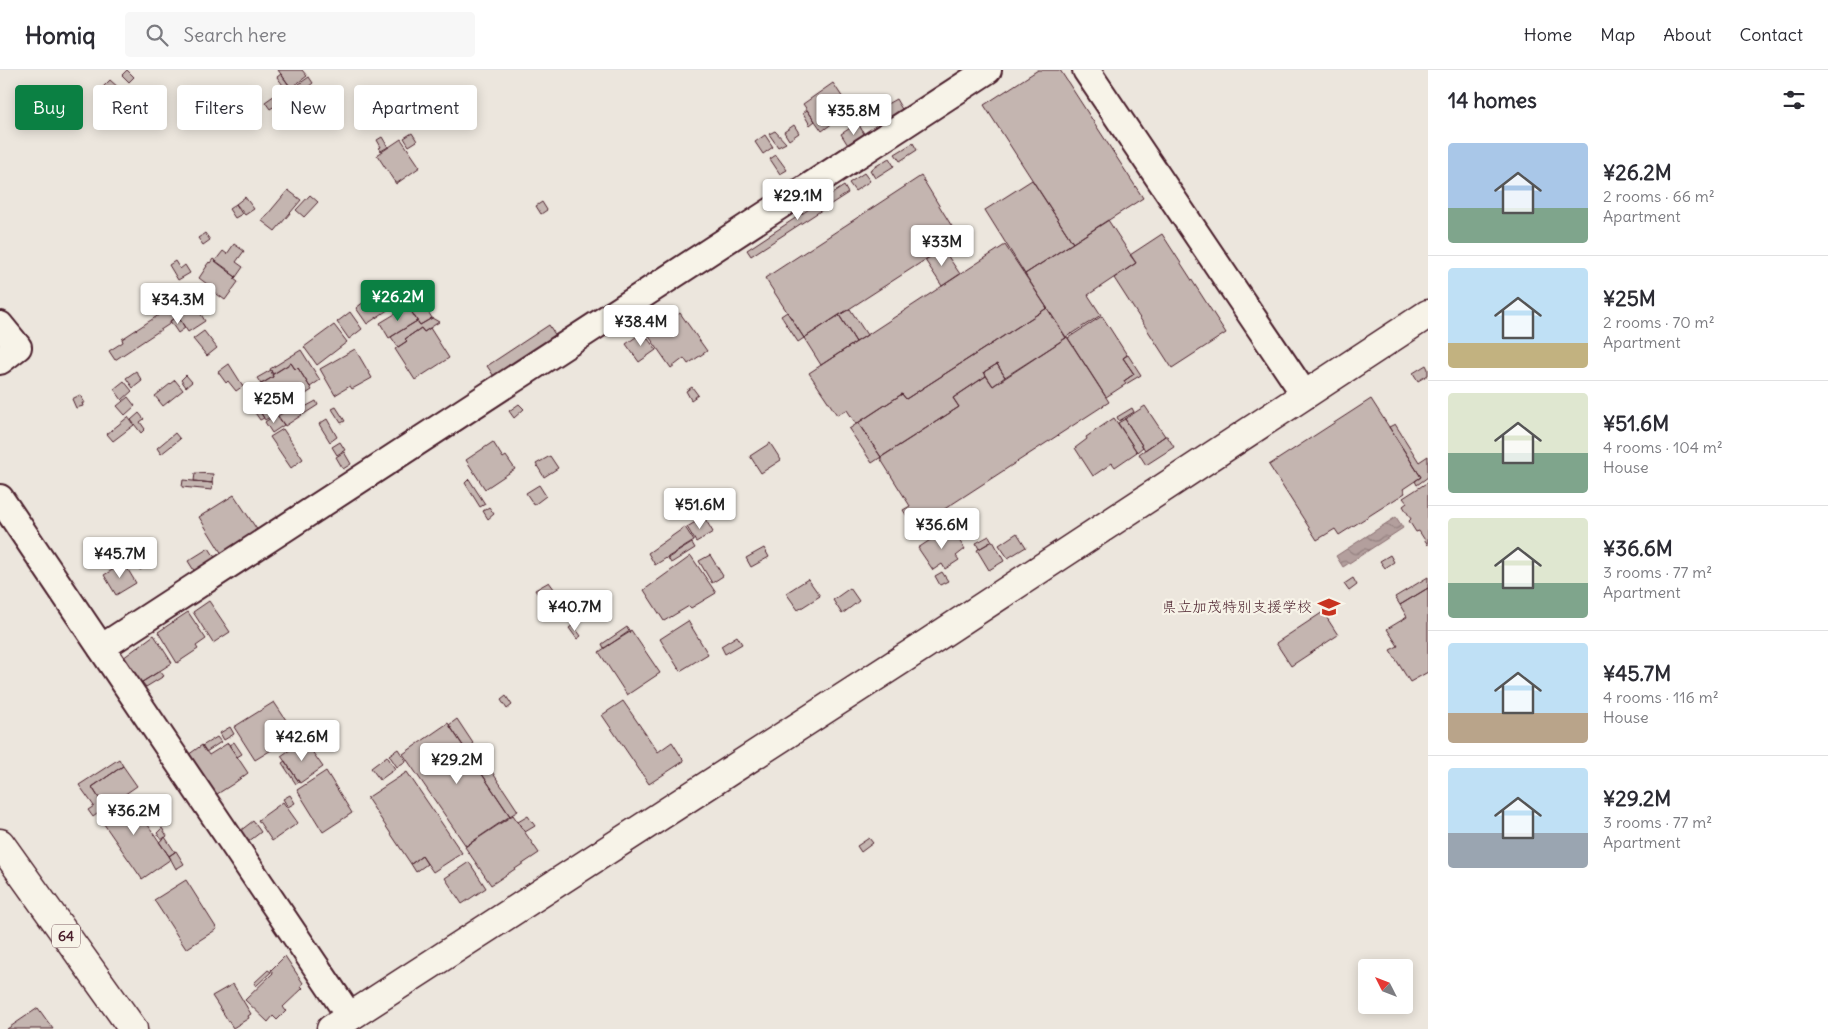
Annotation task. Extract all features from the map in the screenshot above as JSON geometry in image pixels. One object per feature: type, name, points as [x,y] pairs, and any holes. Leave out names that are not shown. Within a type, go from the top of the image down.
[{"type":"street","points":[[101,648],[988,70]]},
{"type":"street","points":[[1086,70],[1305,396]]},
{"type":"street","points":[[0,498],[101,648],[340,1023],[910,655],[1428,314]]},
{"type":"street","points":[[0,325],[18,347],[0,361]]},
{"type":"street","name":"64","points":[[0,843],[133,1029]]},
{"type":"water","points":[[1396,517],[1403,528],[1343,567],[1336,556]]},
{"type":"building","points":[[127,70],[134,77],[129,82],[122,75]]},
{"type":"building","points":[[278,70],[302,70],[307,76],[295,85],[289,85]]},
{"type":"building","points":[[1038,70],[1060,70],[1143,198],[1073,243],[984,105]]},
{"type":"building","points":[[281,74],[289,85],[283,85],[277,77]]},
{"type":"building","points":[[309,77],[313,83],[310,85],[298,85]]},
{"type":"building","points":[[110,80],[116,85],[105,85]]},
{"type":"building","points":[[833,83],[851,110],[822,131],[803,104]]},
{"type":"building","points":[[272,97],[272,108],[270,109],[265,102]]},
{"type":"building","points":[[896,99],[903,111],[887,120],[880,108]]},
{"type":"building","points":[[807,110],[815,121],[810,125],[803,113]]},
{"type":"building","points":[[858,123],[867,139],[851,150],[841,134]]},
{"type":"building","points":[[794,125],[799,133],[789,140],[784,132]]},
{"type":"building","points":[[775,131],[786,143],[778,147],[769,134]]},
{"type":"building","points":[[412,133],[417,141],[409,146],[404,138]]},
{"type":"building","points":[[765,135],[773,147],[763,154],[755,142]]},
{"type":"building","points":[[382,137],[388,147],[381,151],[377,140]]},
{"type":"building","points":[[401,139],[420,167],[396,184],[377,155]]},
{"type":"building","points":[[913,143],[917,150],[900,161],[895,154]]},
{"type":"building","points":[[776,155],[787,170],[780,174],[770,159]]},
{"type":"building","points":[[889,158],[894,166],[875,178],[870,170]]},
{"type":"building","points":[[864,173],[870,181],[855,191],[849,183]]},
{"type":"building","points":[[921,176],[959,238],[804,338],[765,278]]},
{"type":"building","points":[[1032,180],[1073,243],[1025,274],[985,210]]},
{"type":"building","points":[[844,186],[848,193],[751,256],[747,250]]},
{"type":"building","points":[[288,190],[301,200],[275,231],[262,221]]},
{"type":"building","points":[[310,195],[318,202],[304,217],[296,210]]},
{"type":"building","points":[[245,197],[254,209],[245,215],[236,204]]},
{"type":"building","points":[[542,202],[547,210],[541,214],[536,206]]},
{"type":"building","points":[[236,204],[242,214],[235,218],[229,209]]},
{"type":"building","points":[[1108,220],[1136,263],[1088,295],[1101,315],[1066,337],[1025,274]]},
{"type":"building","points":[[205,233],[210,240],[203,245],[198,238]]},
{"type":"building","points":[[1162,234],[1226,333],[1172,368],[1114,278],[1136,263],[1130,255]]},
{"type":"building","points":[[234,244],[244,251],[236,262],[243,267],[236,277],[215,261],[223,251],[227,254]]},
{"type":"building","points":[[1005,245],[1047,308],[906,399],[902,394],[856,424],[847,410],[837,415],[809,373]]},
{"type":"building","points":[[943,249],[960,274],[942,286],[925,260]]},
{"type":"building","points":[[213,259],[231,272],[236,277],[234,279],[238,282],[225,300],[199,278]]},
{"type":"building","points":[[175,261],[180,269],[185,265],[190,273],[178,280],[169,265]]},
{"type":"building","points":[[202,284],[208,293],[205,295],[207,297],[210,296],[214,301],[199,311],[205,321],[188,332],[179,318],[177,320],[176,317],[170,321],[171,323],[115,360],[109,351],[123,342],[122,339],[171,307],[169,304],[183,294],[185,296]]},
{"type":"building","points":[[382,293],[392,307],[367,324],[356,308],[369,298],[371,301]]},
{"type":"building","points":[[420,299],[432,318],[420,325],[408,306]]},
{"type":"building","points":[[408,306],[417,321],[389,338],[380,323]]},
{"type":"building","points":[[1047,308],[1066,338],[1005,377],[997,364],[984,372],[986,376],[953,398],[959,407],[881,457],[858,423],[902,394],[906,399]]},
{"type":"building","points":[[850,309],[867,335],[856,342],[839,315]]},
{"type":"building","points":[[350,312],[362,329],[349,339],[337,322]]},
{"type":"building","points":[[787,312],[804,338],[798,342],[781,316]]},
{"type":"building","points":[[680,313],[707,351],[688,364],[684,358],[671,368],[648,335],[666,319],[668,321]]},
{"type":"building","points":[[839,315],[856,342],[821,365],[804,338]]},
{"type":"building","points":[[1102,316],[1127,355],[1123,358],[1134,374],[1124,381],[1126,384],[1106,397],[1068,338]]},
{"type":"building","points":[[176,317],[177,320],[179,318],[185,328],[178,333],[170,321]]},
{"type":"building","points":[[432,318],[439,322],[424,332],[421,328],[405,339],[407,341],[398,347],[391,337],[417,321],[420,325]]},
{"type":"building","points":[[334,325],[347,342],[317,365],[304,347]]},
{"type":"building","points":[[549,325],[561,344],[500,385],[487,366]]},
{"type":"building","points":[[421,328],[424,332],[430,328],[449,358],[415,380],[395,349]]},
{"type":"building","points":[[204,331],[217,348],[207,356],[193,339]]},
{"type":"building","points":[[643,332],[656,350],[639,362],[626,344]]},
{"type":"building","points":[[1067,337],[1109,402],[923,523],[920,519],[912,524],[903,510],[910,506],[880,458],[959,407],[953,398],[986,376],[993,386]]},
{"type":"building","points":[[355,349],[372,378],[352,389],[350,386],[335,395],[320,369]]},
{"type":"building","points":[[301,350],[320,380],[310,387],[298,368],[295,369],[291,363],[273,374],[270,369]]},
{"type":"building","points":[[1128,355],[1141,375],[1126,384],[1124,381],[1134,374],[1123,358]]},
{"type":"building","points":[[291,363],[295,369],[298,368],[312,390],[265,420],[248,392],[273,377],[272,375]]},
{"type":"building","points":[[229,364],[243,386],[236,391],[228,381],[226,383],[218,372]]},
{"type":"building","points":[[997,364],[1005,377],[993,386],[984,372]]},
{"type":"building","points":[[1426,365],[1428,375],[1418,381],[1413,373]]},
{"type":"building","points":[[271,370],[273,377],[261,384],[257,378]]},
{"type":"building","points":[[136,371],[142,381],[133,388],[126,378]]},
{"type":"building","points":[[186,375],[192,382],[186,387],[181,380]]},
{"type":"building","points":[[175,380],[183,390],[163,406],[155,396]]},
{"type":"building","points":[[124,381],[132,391],[122,400],[114,389]]},
{"type":"building","points":[[692,387],[698,395],[691,400],[686,391]]},
{"type":"building","points":[[80,395],[85,403],[82,403],[83,406],[76,408],[72,399]]},
{"type":"building","points":[[250,395],[264,418],[260,420],[245,398]]},
{"type":"building","points":[[128,397],[135,406],[125,415],[117,406]]},
{"type":"building","points":[[1371,399],[1421,477],[1403,489],[1405,493],[1339,535],[1335,529],[1317,540],[1269,465]]},
{"type":"building","points":[[316,401],[318,405],[304,414],[301,409]]},
{"type":"building","points":[[519,404],[524,409],[514,418],[509,411]]},
{"type":"building","points":[[295,405],[302,415],[285,426],[278,416]]},
{"type":"building","points":[[1145,406],[1165,436],[1145,450],[1125,419]]},
{"type":"building","points":[[336,407],[345,421],[341,423],[332,409]]},
{"type":"building","points":[[1132,408],[1134,412],[1119,421],[1117,417]]},
{"type":"building","points":[[139,413],[144,419],[140,422],[145,429],[141,433],[131,420]]},
{"type":"building","points":[[276,414],[284,425],[272,433],[265,422]]},
{"type":"building","points":[[128,417],[134,425],[113,441],[107,434]]},
{"type":"building","points":[[1114,418],[1137,452],[1115,467],[1112,463],[1093,476],[1075,448],[1087,439],[1086,437]]},
{"type":"building","points":[[327,419],[337,437],[330,442],[319,424]]},
{"type":"building","points":[[1125,419],[1143,447],[1137,452],[1118,423]]},
{"type":"building","points":[[858,423],[881,457],[872,463],[849,429]]},
{"type":"building","points":[[1395,424],[1419,462],[1428,456],[1428,477],[1417,485],[1415,481],[1421,477],[1389,427]]},
{"type":"building","points":[[283,429],[303,459],[291,468],[270,437]]},
{"type":"building","points":[[175,433],[180,439],[161,454],[157,448]]},
{"type":"building","points":[[1167,436],[1174,447],[1146,465],[1139,454]]},
{"type":"building","points":[[340,442],[345,450],[337,455],[332,447]]},
{"type":"building","points":[[493,442],[503,458],[506,456],[515,469],[485,489],[466,460]]},
{"type":"building","points":[[770,443],[781,460],[761,473],[750,456]]},
{"type":"building","points":[[344,452],[351,464],[343,469],[336,457]]},
{"type":"building","points":[[550,456],[558,468],[544,477],[536,464]]},
{"type":"building","points":[[195,473],[213,474],[212,483],[194,481]]},
{"type":"building","points":[[469,479],[485,504],[480,507],[465,483]]},
{"type":"building","points":[[183,480],[213,483],[212,490],[182,487]]},
{"type":"building","points":[[1428,482],[1428,545],[1419,531],[1416,532],[1409,521],[1411,519],[1403,506],[1407,503],[1403,498]]},
{"type":"building","points":[[539,485],[546,496],[534,505],[526,493]]},
{"type":"building","points":[[234,495],[262,537],[222,554],[199,517]]},
{"type":"building","points":[[489,507],[494,514],[488,519],[483,511]]},
{"type":"building","points":[[966,513],[970,519],[961,525],[957,519]]},
{"type":"building","points":[[704,517],[713,532],[696,542],[687,527]]},
{"type":"building","points":[[685,527],[694,541],[655,565],[648,553]]},
{"type":"building","points":[[950,527],[965,549],[956,556],[959,560],[945,569],[942,564],[933,570],[918,548]]},
{"type":"building","points":[[1017,533],[1026,547],[1008,558],[999,545]]},
{"type":"building","points":[[989,536],[992,541],[979,549],[976,543]]},
{"type":"building","points":[[993,541],[1004,561],[989,570],[977,550]]},
{"type":"building","points":[[692,543],[695,548],[671,563],[668,558]]},
{"type":"building","points":[[140,545],[151,563],[140,570],[129,552]]},
{"type":"building","points":[[209,548],[221,567],[200,580],[188,561]]},
{"type":"building","points":[[764,548],[769,557],[751,567],[746,558]]},
{"type":"building","points":[[710,555],[723,576],[712,583],[699,561]]},
{"type":"building","points":[[1390,555],[1394,562],[1385,568],[1380,561]]},
{"type":"building","points":[[691,556],[716,593],[664,621],[644,590]]},
{"type":"building","points":[[124,563],[136,583],[116,595],[104,575]]},
{"type":"building","points":[[942,572],[948,581],[940,585],[935,576]]},
{"type":"building","points":[[1428,577],[1428,588],[1400,605],[1395,597]]},
{"type":"building","points":[[1353,578],[1357,585],[1349,591],[1344,584]]},
{"type":"building","points":[[808,579],[820,596],[798,610],[786,593]]},
{"type":"building","points":[[549,582],[557,593],[542,602],[535,590]]},
{"type":"building","points":[[850,588],[859,601],[842,614],[833,600]]},
{"type":"building","points":[[1428,588],[1428,672],[1410,682],[1390,650],[1398,646],[1387,629],[1407,617],[1400,605]]},
{"type":"building","points":[[209,601],[230,632],[213,643],[193,612]]},
{"type":"building","points":[[188,612],[206,639],[196,646],[198,649],[177,663],[158,632]]},
{"type":"building","points":[[1323,612],[1338,635],[1291,666],[1276,643]]},
{"type":"building","points":[[688,621],[708,654],[680,671],[660,639]]},
{"type":"building","points":[[573,625],[581,636],[577,639],[569,628]]},
{"type":"building","points":[[627,627],[630,632],[604,648],[602,644]]},
{"type":"building","points":[[631,630],[660,673],[627,695],[599,652]]},
{"type":"building","points":[[154,635],[172,663],[133,688],[123,658]]},
{"type":"building","points":[[737,636],[742,644],[725,654],[721,646]]},
{"type":"building","points":[[160,671],[164,676],[146,687],[142,682]]},
{"type":"building","points":[[506,696],[512,705],[507,709],[501,700]]},
{"type":"building","points":[[623,701],[658,752],[672,742],[684,761],[649,784],[602,715]]},
{"type":"building","points":[[274,702],[296,735],[255,760],[234,727]]},
{"type":"building","points":[[457,719],[518,811],[510,816],[449,725]]},
{"type":"building","points":[[448,723],[510,816],[466,846],[403,754]]},
{"type":"building","points":[[230,727],[234,734],[224,740],[220,733]]},
{"type":"building","points":[[298,733],[301,738],[287,747],[284,742]]},
{"type":"building","points":[[217,737],[221,742],[206,752],[202,746]]},
{"type":"building","points":[[304,740],[323,767],[300,783],[281,756]]},
{"type":"building","points":[[234,742],[242,754],[237,757],[229,745]]},
{"type":"building","points":[[228,743],[248,773],[214,796],[181,760],[202,745],[209,755]]},
{"type":"building","points":[[398,749],[406,761],[397,767],[389,755]]},
{"type":"building","points":[[387,756],[395,769],[380,780],[371,768]]},
{"type":"building","points":[[119,759],[123,766],[92,787],[105,808],[93,817],[88,810],[94,806],[79,785]]},
{"type":"building","points":[[285,761],[299,782],[296,784],[282,763]]},
{"type":"building","points":[[123,766],[137,786],[105,808],[92,787]]},
{"type":"building","points":[[326,771],[352,813],[323,832],[297,790]]},
{"type":"building","points":[[407,772],[462,853],[433,872],[422,856],[411,864],[367,798]]},
{"type":"building","points":[[127,794],[171,859],[142,879],[97,814]]},
{"type":"building","points":[[290,795],[295,803],[288,807],[283,799]]},
{"type":"building","points":[[283,802],[298,823],[272,841],[258,820]]},
{"type":"building","points":[[513,815],[539,853],[491,885],[465,847]]},
{"type":"building","points":[[528,816],[535,826],[525,832],[518,822]]},
{"type":"building","points":[[253,821],[261,832],[244,845],[236,834]]},
{"type":"building","points":[[162,828],[167,836],[162,840],[157,833]]},
{"type":"building","points":[[165,837],[175,852],[169,856],[159,842]]},
{"type":"building","points":[[869,838],[873,843],[861,852],[857,846]]},
{"type":"building","points":[[176,851],[184,864],[176,869],[169,856]]},
{"type":"building","points":[[422,856],[427,864],[416,872],[411,864]]},
{"type":"building","points":[[469,862],[486,888],[462,904],[445,878]]},
{"type":"building","points":[[186,880],[217,929],[186,949],[154,900]]},
{"type":"building","points":[[285,956],[303,983],[301,986],[303,988],[283,1007],[286,1011],[277,1020],[273,1016],[268,1022],[245,1000],[273,973],[271,970]]},
{"type":"building","points":[[268,970],[271,972],[256,986],[254,983]]},
{"type":"building","points":[[233,984],[251,1014],[248,1016],[249,1018],[233,1028],[212,996]]},
{"type":"building","points":[[38,1008],[53,1029],[7,1029]]},
{"type":"place","name":"県立加茂特別支援学校","points":[[1329,607]]}]
